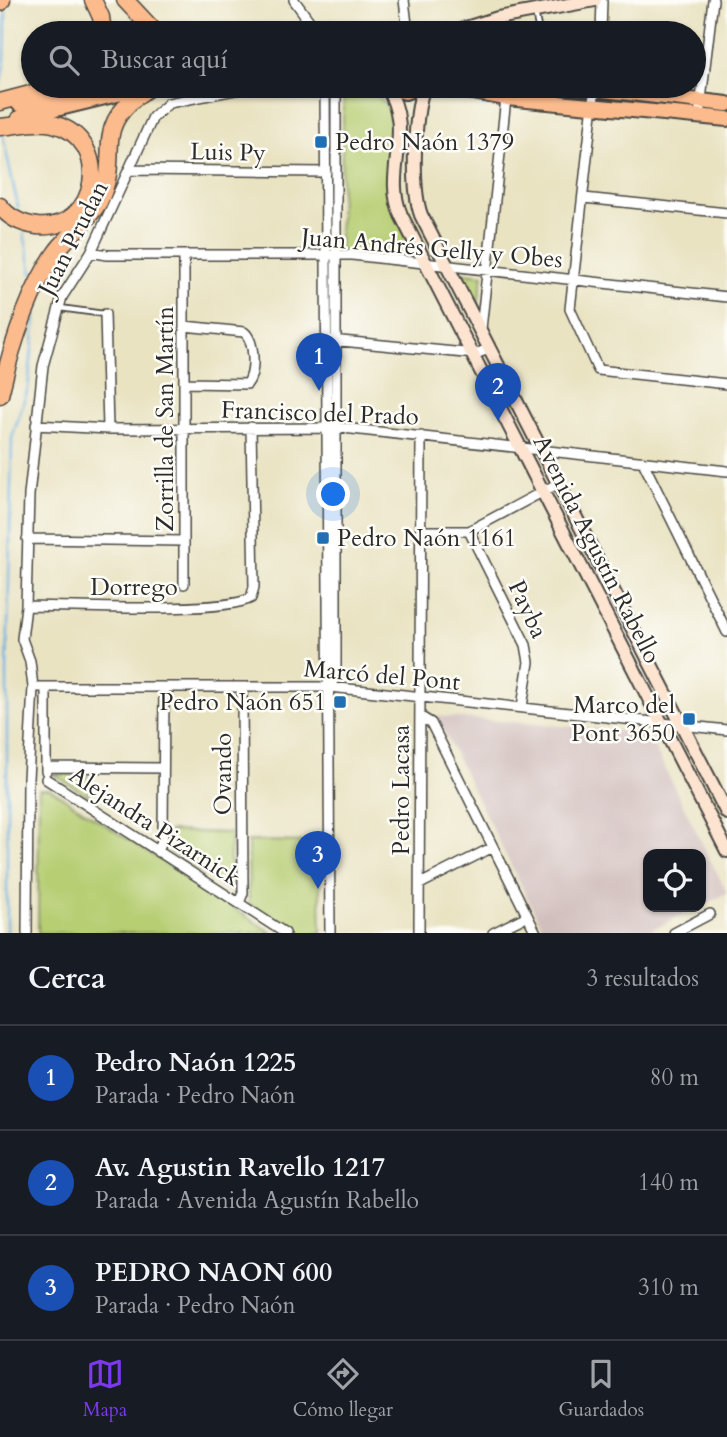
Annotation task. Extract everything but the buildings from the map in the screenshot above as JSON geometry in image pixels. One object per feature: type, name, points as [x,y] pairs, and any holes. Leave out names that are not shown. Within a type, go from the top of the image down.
[{"type":"highway","points":[[93,0],[102,21]]},
{"type":"highway","points":[[125,0],[145,21]]},
{"type":"highway","points":[[8,113],[37,98]]},
{"type":"highway","points":[[0,395],[14,345],[45,270],[62,244],[95,209],[104,191],[108,170],[108,141],[115,119],[134,98]]},
{"type":"highway","points":[[0,206],[13,219],[28,224],[59,223],[73,216],[84,204],[93,180],[89,154],[80,139],[68,130],[8,113]]},
{"type":"main road","points":[[502,21],[535,11],[595,0]]},
{"type":"main road","points":[[8,113],[64,98]]},
{"type":"main road","points":[[8,113],[87,98]]},
{"type":"main road","name":"Avenida Agustín Rabello","points":[[392,98],[400,120],[396,200],[542,493],[663,722],[727,851]]},
{"type":"main road","name":"Avenida Agustín Rabello","points":[[420,98],[417,204],[444,264],[481,328],[557,484],[727,813]]},
{"type":"main road","points":[[506,98],[727,119]]},
{"type":"main road","points":[[685,98],[727,104]]},
{"type":"street","points":[[294,0],[308,21]]},
{"type":"street","points":[[404,0],[407,21]]},
{"type":"street","points":[[601,21],[602,0]]},
{"type":"street","points":[[706,58],[713,0]]},
{"type":"street","points":[[304,21],[305,17]]},
{"type":"street","name":"Juan Prudan","points":[[27,933],[28,779],[33,687],[22,639],[26,606],[27,539],[43,366],[65,290],[92,252],[148,126],[159,109],[169,103],[194,98]]},
{"type":"street","points":[[325,98],[332,428],[327,671],[330,687],[330,933]]},
{"type":"street","points":[[330,254],[336,98]]},
{"type":"street","points":[[481,328],[506,98]]},
{"type":"street","points":[[594,98],[584,198],[572,281],[571,317],[598,370],[727,384]]},
{"type":"street","points":[[699,116],[701,100]]},
{"type":"street","name":"Luis Py","points":[[129,170],[326,172]]},
{"type":"street","points":[[584,198],[727,213]]},
{"type":"street","name":"Juan Andrés Gelly y Obes","points":[[92,252],[107,255],[330,254],[444,264],[727,297]]},
{"type":"street","name":"Zorrilla de San Martín","points":[[184,255],[184,584]]},
{"type":"street","points":[[104,314],[108,429]]},
{"type":"street","points":[[184,326],[244,332],[252,344],[251,379],[247,383],[185,383]]},
{"type":"street","points":[[331,340],[475,354],[489,349]]},
{"type":"street","name":"Francisco del Prado","points":[[36,425],[108,429],[332,428],[727,471]]},
{"type":"street","name":"Dorrego","points":[[26,606],[178,606],[242,603],[251,598],[254,587],[251,427]]},
{"type":"street","name":"Pedro Lacasa","points":[[419,933],[421,436]]},
{"type":"street","points":[[643,462],[727,632]]},
{"type":"street","points":[[420,531],[469,531],[557,484]]},
{"type":"street","name":"Payba","points":[[469,531],[526,645],[529,662],[522,707]]},
{"type":"street","points":[[27,539],[184,541]]},
{"type":"street","name":"Marcó del Pont","points":[[33,687],[330,687],[727,730]]},
{"type":"street","name":"Alejandra Pizarnick","points":[[46,687],[46,779],[285,933]]},
{"type":"street","name":"Ovando","points":[[239,903],[243,892],[242,687]]},
{"type":"street","points":[[158,852],[163,838],[164,688]]},
{"type":"street","points":[[421,718],[431,723],[536,933]]},
{"type":"street","points":[[46,767],[162,768]]},
{"type":"street","points":[[28,779],[46,779]]},
{"type":"street","points":[[420,884],[492,848]]},
{"type":"street","points":[[674,933],[710,914]]},
{"type":"street","points":[[494,933],[527,916]]},
{"type":"lane","points":[[535,11],[537,21]]},
{"type":"lane","points":[[58,308],[104,314]]},
{"type":"shaded area","points":[[436,716],[647,733],[705,849],[643,849],[643,912],[688,912],[645,933],[545,933]]},
{"type":"shaded area","points":[[706,851],[727,893],[706,904]]},
{"type":"green space","points":[[344,98],[379,98],[395,120],[390,200],[417,252],[413,258],[339,250]]},
{"type":"green space","points":[[454,272],[483,275],[476,316]]},
{"type":"green space","points":[[53,774],[88,775],[88,796]]},
{"type":"green space","points":[[39,789],[50,789],[272,933],[38,933]]},
{"type":"green space","points":[[170,831],[230,833],[230,891],[170,852]]},
{"type":"green space","points":[[248,841],[319,842],[321,933],[292,933],[249,904]]},
{"type":"waterway","points":[[0,86],[5,58],[6,12]]},
{"type":"waterway","points":[[2,132],[18,207]]},
{"type":"waterway","points":[[24,233],[32,274]]},
{"type":"waterway","points":[[7,933],[7,673],[12,438],[28,388],[36,313]]},
{"type":"place","name":"Pedro Naón 1379","points":[[321,142]]},
{"type":"place","name":"Pedro Naón 1225","points":[[319,391]]},
{"type":"place","name":"Av. Agustin Ravello 1217","points":[[498,421]]},
{"type":"place","name":"Pedro Naón 1161","points":[[323,538]]},
{"type":"place","name":"Pedro Naón 651","points":[[340,702]]},
{"type":"place","name":"Marco del Pont 3650","points":[[689,719]]},
{"type":"place","name":"PEDRO NAON 600","points":[[318,889]]}]
